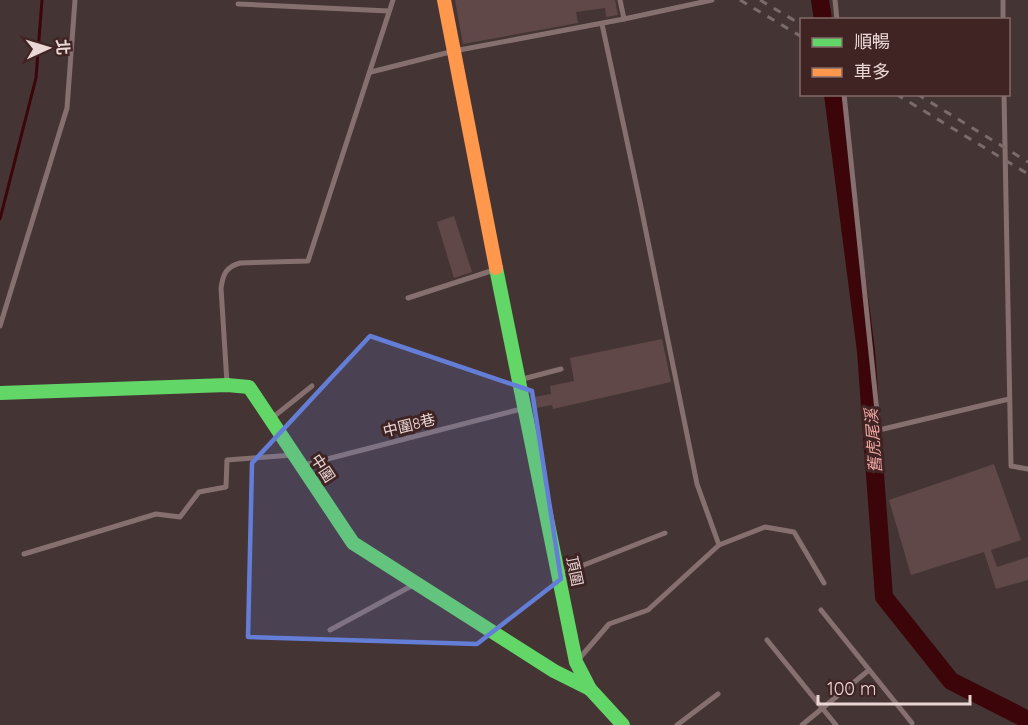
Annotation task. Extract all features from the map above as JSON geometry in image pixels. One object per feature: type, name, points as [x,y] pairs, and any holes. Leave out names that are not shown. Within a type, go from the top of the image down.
[{"type":"street","points":[[444,0],[523,409]]},
{"type":"street","name":"中圍","points":[[0,393],[227,385],[249,387],[352,543],[554,671],[590,689]]},
{"type":"street","name":"頂圍","points":[[523,409],[576,662],[590,689],[623,725]]},
{"type":"lane","points":[[0,326],[68,108],[75,0]]},
{"type":"lane","points":[[227,385],[220,288],[224,273],[240,263],[308,261],[393,0]]},
{"type":"lane","points":[[620,0],[624,19]]},
{"type":"lane","points":[[371,72],[454,51],[602,24],[712,0]]},
{"type":"lane","points":[[835,0],[837,18]]},
{"type":"lane","points":[[1003,0],[1003,18]]},
{"type":"lane","points":[[238,4],[389,11]]},
{"type":"lane","points":[[602,24],[697,484],[719,545]]},
{"type":"lane","points":[[844,96],[879,430],[1009,399]]},
{"type":"lane","points":[[1004,96],[1011,466],[1028,469]]},
{"type":"lane","points":[[408,298],[496,269]]},
{"type":"lane","points":[[517,380],[561,369]]},
{"type":"lane","points":[[270,418],[312,386]]},
{"type":"lane","name":"中圍8巷","points":[[24,554],[156,514],[180,517],[199,492],[226,487],[227,460],[298,460],[523,409]]},
{"type":"lane","points":[[576,662],[609,624],[648,610],[719,545],[765,527],[794,532],[824,583]]},
{"type":"lane","points":[[559,574],[665,533]]},
{"type":"lane","points":[[330,630],[416,583]]},
{"type":"lane","points":[[820,610],[912,723]]},
{"type":"lane","points":[[767,640],[836,725]]},
{"type":"lane","points":[[802,725],[869,670]]},
{"type":"lane","points":[[677,725],[718,693]]},
{"type":"highlighted area","points":[[370,336],[532,391],[561,579],[477,644],[248,637],[252,463]]},
{"type":"building","points":[[455,0],[615,0],[618,15],[606,17],[605,8],[576,12],[578,23],[463,44]]},
{"type":"building","points":[[454,216],[472,272],[454,278],[437,222]]},
{"type":"building","points":[[662,339],[671,382],[553,409],[552,405],[536,408],[534,397],[551,394],[550,386],[574,381],[570,358]]},
{"type":"building","points":[[994,464],[1021,540],[991,550],[997,567],[1028,557],[1028,580],[996,589],[984,552],[911,575],[889,500]]},
{"type":"waterway","points":[[0,219],[36,78],[42,0]]},
{"type":"waterway","name":"舊虎尾溪","points":[[820,0],[823,18]]},
{"type":"waterway","name":"舊虎尾溪","points":[[833,96],[866,351],[884,597],[951,681],[1028,720]]},
{"type":"railway","points":[[740,0],[800,36]]},
{"type":"railway","points":[[760,0],[800,24]]},
{"type":"railway","points":[[899,96],[1028,174]]},
{"type":"railway","points":[[920,96],[1028,162]]},
{"type":"traffic: fast","points":[[496,268],[576,662],[590,689],[623,725]]},
{"type":"traffic: fast","points":[[0,393],[227,385],[249,387],[353,543],[554,671],[590,689]]},
{"type":"traffic: slow","points":[[444,0],[496,268]]}]
